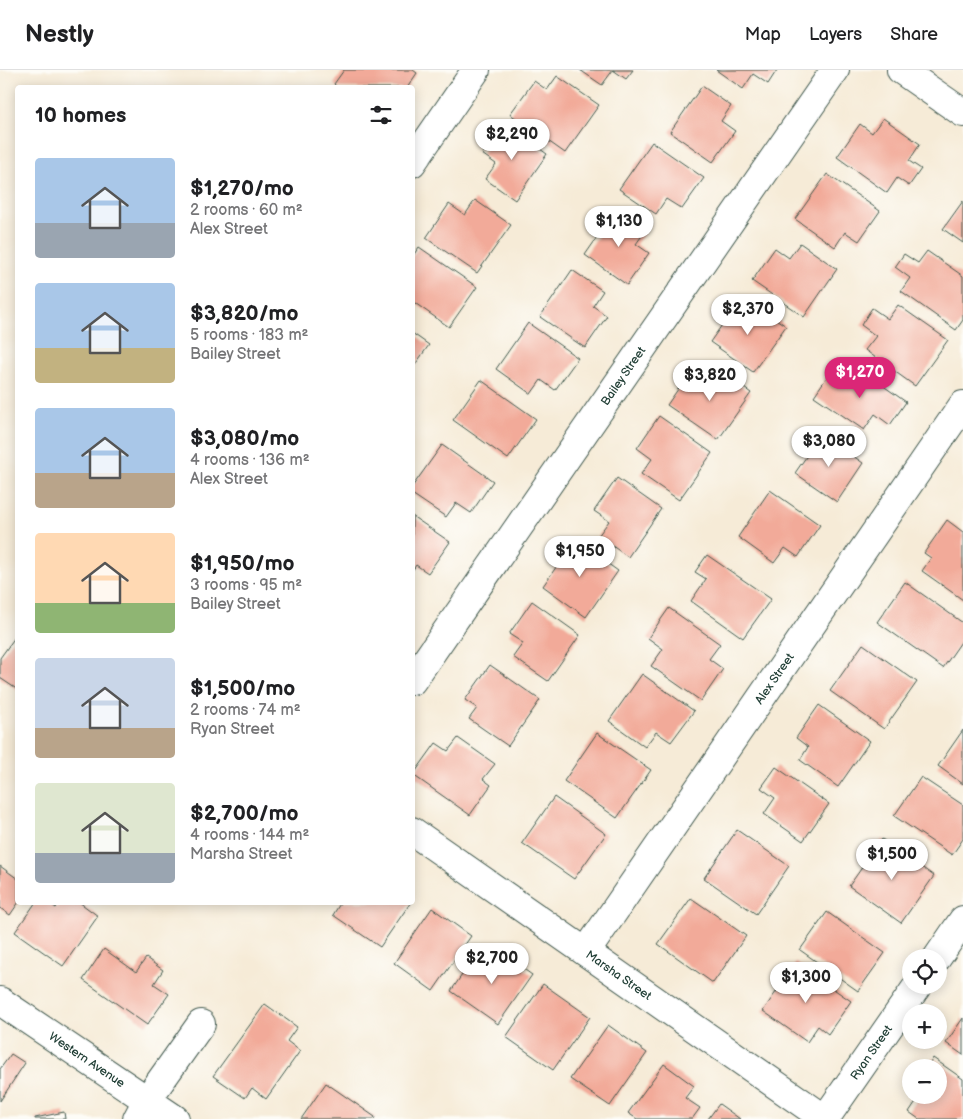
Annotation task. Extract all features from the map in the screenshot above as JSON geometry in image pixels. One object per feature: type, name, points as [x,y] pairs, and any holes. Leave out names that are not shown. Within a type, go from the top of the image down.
[{"type":"street","points":[[415,159],[476,70]]},
{"type":"street","name":"Bailey Street","points":[[415,677],[835,70]]},
{"type":"street","points":[[901,70],[963,113]]},
{"type":"street","name":"Alex Street","points":[[586,952],[963,405]]},
{"type":"street","name":"Marsha Street","points":[[415,834],[825,1119]]},
{"type":"street","points":[[943,949],[963,920]]},
{"type":"street","name":"Ryan Street","points":[[825,1119],[912,994]]},
{"type":"street","name":"Western Avenue","points":[[0,1001],[142,1109],[175,1119]]},
{"type":"street","points":[[142,1109],[201,1024]]},
{"type":"building","points":[[344,70],[413,70],[417,73],[409,85],[334,84]]},
{"type":"building","points":[[580,70],[613,70],[602,85]]},
{"type":"building","points":[[613,70],[633,70],[626,79]]},
{"type":"building","points":[[716,70],[777,70],[768,84],[753,74],[743,89]]},
{"type":"building","points":[[557,76],[599,105],[565,153],[510,114],[534,81],[547,90]]},
{"type":"building","points":[[702,86],[731,106],[721,121],[735,131],[713,162],[670,132]]},
{"type":"building","points":[[883,118],[920,144],[909,161],[921,169],[909,186],[897,178],[887,193],[837,157],[860,124],[872,133]]},
{"type":"building","points":[[504,123],[547,154],[515,200],[485,179],[496,164],[482,154]]},
{"type":"building","points":[[652,142],[704,178],[682,209],[666,199],[656,214],[619,189]]},
{"type":"building","points":[[827,174],[880,211],[859,241],[845,232],[835,247],[795,219]]},
{"type":"building","points":[[475,200],[511,225],[477,273],[426,238],[449,204],[465,215]]},
{"type":"building","points":[[963,201],[963,243],[943,229]]},
{"type":"building","points":[[617,209],[646,230],[636,244],[649,253],[627,285],[585,255]]},
{"type":"building","points":[[800,243],[837,269],[804,317],[752,281],[775,248],[789,258]]},
{"type":"building","points":[[419,247],[477,287],[449,327],[415,303],[415,253]]},
{"type":"building","points":[[927,251],[963,276],[963,320],[956,330],[901,291],[910,278],[895,267],[904,254],[918,263]]},
{"type":"building","points":[[572,270],[603,291],[593,306],[607,316],[585,348],[540,317]]},
{"type":"building","points":[[756,305],[786,326],[753,372],[710,342],[734,308],[747,317]]},
{"type":"building","points":[[898,305],[948,340],[915,386],[865,350],[876,336],[861,325],[872,308],[888,319]]},
{"type":"building","points":[[528,323],[578,358],[555,390],[541,380],[531,394],[496,369]]},
{"type":"building","points":[[415,335],[429,345],[415,365]]},
{"type":"building","points":[[716,368],[751,393],[718,440],[667,405],[690,372],[705,383]]},
{"type":"building","points":[[858,368],[906,402],[890,425],[875,414],[864,430],[814,396],[831,371],[847,382]]},
{"type":"building","points":[[481,380],[536,419],[508,459],[453,420]]},
{"type":"building","points":[[659,416],[712,453],[679,500],[641,474],[652,459],[637,448]]},
{"type":"building","points":[[822,434],[863,463],[837,502],[795,473]]},
{"type":"building","points":[[442,445],[493,481],[471,513],[456,503],[446,517],[415,496],[415,483]]},
{"type":"building","points":[[617,478],[661,509],[628,557],[598,536],[609,521],[594,511]]},
{"type":"building","points":[[770,490],[820,525],[798,557],[785,548],[774,563],[738,537]]},
{"type":"building","points":[[415,518],[450,542],[428,573],[416,565],[415,566]]},
{"type":"building","points":[[947,520],[963,532],[963,600],[922,571],[931,558],[924,553]]},
{"type":"building","points":[[575,540],[618,571],[586,617],[543,586]]},
{"type":"building","points":[[707,555],[771,599],[743,638],[691,601],[706,579],[695,572]]},
{"type":"building","points":[[905,582],[963,623],[963,639],[943,668],[877,622]]},
{"type":"building","points":[[532,601],[580,635],[548,681],[513,657],[523,643],[509,634]]},
{"type":"building","points":[[669,608],[720,644],[709,659],[723,669],[701,701],[651,666],[663,649],[648,638]]},
{"type":"building","points":[[15,637],[15,688],[0,678],[0,658]]},
{"type":"building","points":[[863,644],[917,682],[884,729],[830,691]]},
{"type":"building","points":[[490,665],[540,700],[508,746],[469,719],[477,708],[465,700]]},
{"type":"building","points":[[642,674],[694,711],[671,742],[656,732],[645,747],[609,721]]},
{"type":"building","points":[[819,705],[870,741],[838,787],[800,760],[808,747],[796,738]]},
{"type":"building","points":[[963,730],[963,784],[938,766]]},
{"type":"building","points":[[597,733],[651,770],[617,818],[564,781]]},
{"type":"building","points":[[458,738],[495,764],[483,779],[491,785],[470,815],[415,776],[415,772],[436,743],[448,751]]},
{"type":"building","points":[[776,767],[829,804],[803,841],[764,814],[775,798],[761,788]]},
{"type":"building","points":[[921,777],[963,805],[963,839],[952,855],[894,816]]},
{"type":"building","points":[[554,797],[606,834],[574,879],[522,843]]},
{"type":"building","points":[[737,830],[789,866],[756,914],[704,878]]},
{"type":"building","points":[[882,839],[934,876],[901,923],[849,886]]},
{"type":"building","points":[[0,866],[15,877],[15,905],[17,905],[10,915],[0,908]]},
{"type":"building","points":[[691,898],[746,936],[713,983],[658,944]]},
{"type":"building","points":[[34,905],[52,905],[56,908],[58,905],[83,905],[98,916],[63,966],[15,932]]},
{"type":"building","points":[[339,905],[409,905],[380,947],[333,915]]},
{"type":"building","points":[[432,908],[471,936],[433,991],[394,963]]},
{"type":"building","points":[[827,912],[885,953],[858,991],[800,950]]},
{"type":"building","points":[[104,949],[136,972],[146,958],[163,970],[154,984],[169,994],[147,1025],[83,980]]},
{"type":"building","points":[[500,952],[532,975],[498,1024],[451,991],[477,953],[492,963]]},
{"type":"building","points":[[796,963],[851,1001],[828,1034],[818,1026],[807,1042],[763,1011]]},
{"type":"building","points":[[543,984],[590,1017],[553,1070],[506,1037]]},
{"type":"building","points":[[265,1004],[297,1027],[287,1041],[300,1051],[266,1099],[252,1088],[245,1098],[213,1076]]},
{"type":"building","points":[[963,1018],[963,1055],[947,1044]]},
{"type":"building","points":[[608,1025],[647,1053],[610,1106],[570,1079]]},
{"type":"building","points":[[11,1054],[25,1063],[0,1101],[0,1069]]},
{"type":"building","points":[[664,1064],[694,1086],[685,1098],[700,1108],[692,1119],[637,1119],[628,1113]]},
{"type":"building","points":[[947,1068],[963,1079],[963,1119],[919,1119],[909,1112],[914,1104],[947,1104]]},
{"type":"building","points":[[326,1083],[375,1117],[374,1119],[301,1119]]},
{"type":"building","points":[[719,1104],[740,1119],[708,1119]]},
{"type":"building","points":[[64,1112],[65,1119],[35,1119],[35,1118]]}]
